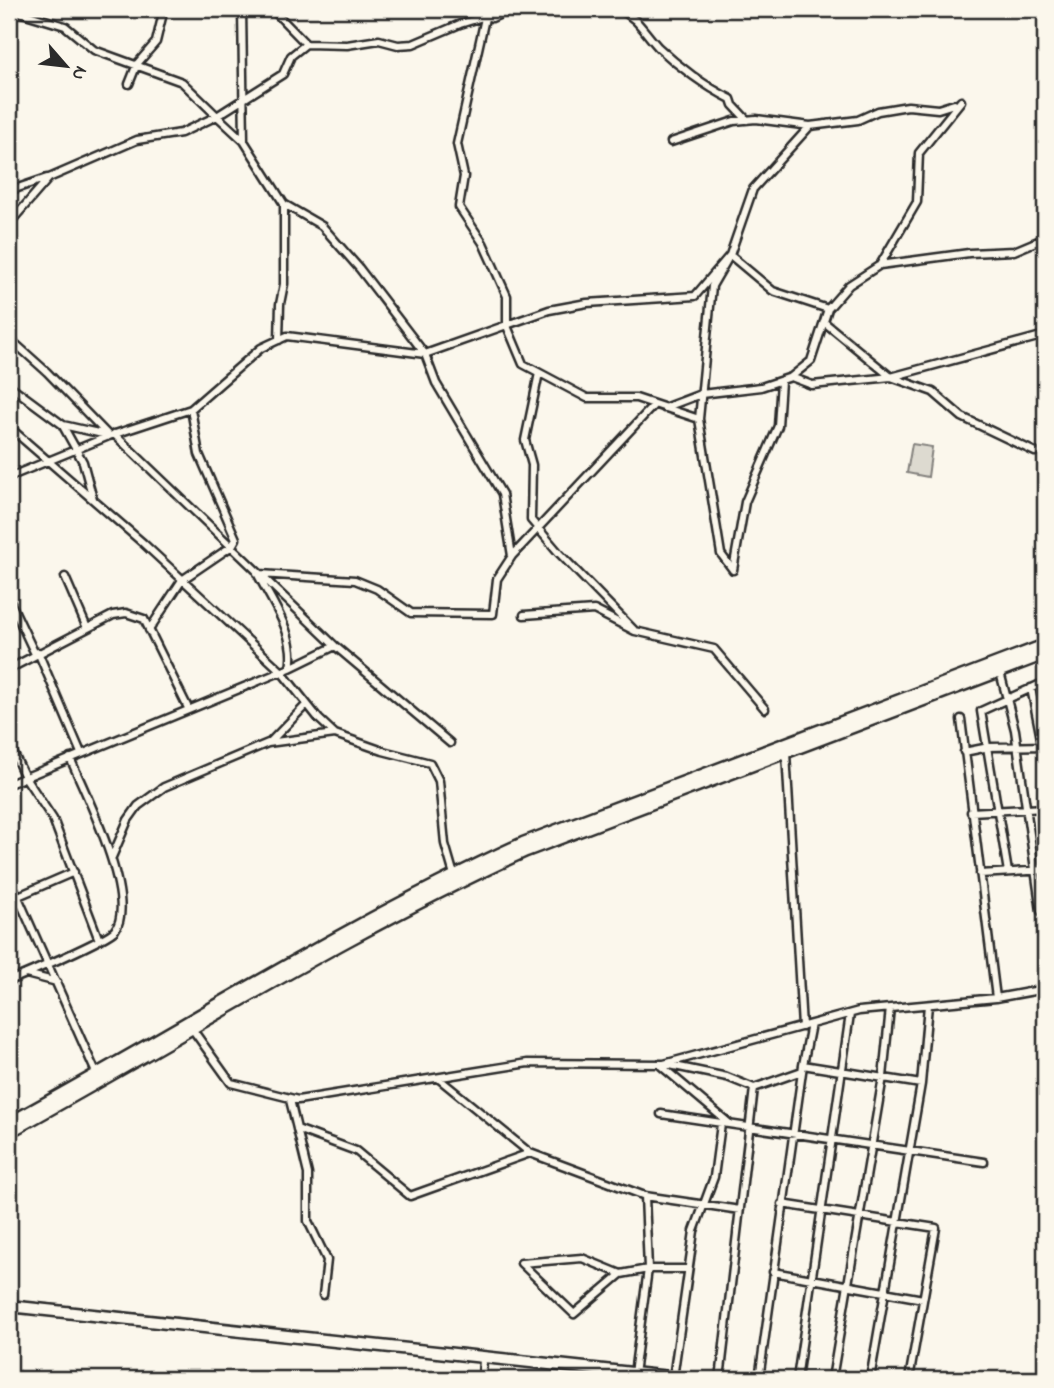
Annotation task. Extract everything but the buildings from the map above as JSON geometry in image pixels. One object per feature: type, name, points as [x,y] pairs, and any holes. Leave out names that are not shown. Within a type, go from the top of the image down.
[{"type":"highway","points":[[9,1123],[337,936],[454,875],[523,844],[1045,645]]},
{"type":"highway","points":[[9,1132],[193,1030],[341,943],[479,872],[526,851],[1045,654]]},
{"type":"highway","points":[[9,1306],[688,1379]]},
{"type":"street","points":[[9,9],[65,26],[94,50],[182,82],[244,141],[284,204],[322,226],[359,268],[425,354],[436,383],[502,494],[512,556]]},
{"type":"street","points":[[128,84],[137,64],[156,42],[164,9]]},
{"type":"street","points":[[242,9],[244,141]]},
{"type":"street","points":[[272,9],[306,44]]},
{"type":"street","points":[[487,13],[492,18],[512,9]]},
{"type":"street","points":[[619,9],[637,20],[662,50],[710,88],[731,99],[747,120]]},
{"type":"street","points":[[9,191],[137,140],[181,133],[217,116],[283,74],[291,56],[306,44],[347,45],[379,40],[398,45],[413,44],[487,13]]},
{"type":"street","points":[[487,13],[457,144],[464,176],[459,207],[483,243],[507,296],[507,326],[523,364],[587,398],[636,398],[653,406],[699,419]]},
{"type":"street","points":[[671,142],[716,126],[747,120],[810,126],[858,120],[878,111],[908,106],[938,109],[961,101],[919,153],[917,202],[880,265]]},
{"type":"street","points":[[780,381],[778,426],[744,502],[733,569],[721,554],[699,419],[712,286],[730,256],[753,189],[810,126]]},
{"type":"street","points":[[9,225],[49,177]]},
{"type":"street","points":[[279,340],[280,304],[284,284],[284,204]]},
{"type":"street","points":[[662,408],[701,394],[761,387],[791,377],[811,361],[828,309],[849,285],[880,265],[969,253],[1014,251],[1045,238]]},
{"type":"street","points":[[9,477],[111,435],[191,409],[261,348],[286,336],[425,354],[549,310],[587,303],[631,303],[695,296],[730,256]]},
{"type":"street","points":[[730,256],[773,291],[828,309]]},
{"type":"street","points":[[824,322],[891,377],[933,392],[962,417],[1035,452]]},
{"type":"street","points":[[791,377],[812,386],[891,377],[1045,335]]},
{"type":"street","points":[[9,338],[335,646],[450,743]]},
{"type":"street","points":[[539,373],[525,440],[532,465],[531,520],[635,631]]},
{"type":"street","points":[[9,385],[62,425],[83,461],[94,501]]},
{"type":"street","points":[[258,572],[355,580],[377,589],[411,613],[491,615],[497,579],[512,556],[653,406]]},
{"type":"street","points":[[149,630],[182,580],[232,547],[236,533],[199,454],[191,409]]},
{"type":"street","points":[[62,425],[111,435]]},
{"type":"street","points":[[9,427],[280,670],[306,705],[335,734]]},
{"type":"street","points":[[258,572],[285,628],[293,652],[290,668]]},
{"type":"street","points":[[65,577],[82,610],[87,628]]},
{"type":"street","points":[[9,599],[81,753]]},
{"type":"street","points":[[524,615],[594,610],[635,631],[714,649],[765,709]]},
{"type":"street","points":[[9,669],[113,615],[126,613],[144,619],[187,708]]},
{"type":"street","points":[[9,784],[187,708],[290,668],[335,646]]},
{"type":"street","points":[[1000,672],[1018,746],[1041,911]]},
{"type":"street","points":[[1008,872],[981,711],[1045,682]]},
{"type":"street","points":[[1031,688],[1045,759]]},
{"type":"street","points":[[268,743],[306,705]]},
{"type":"street","points":[[961,719],[996,998]]},
{"type":"street","points":[[112,857],[128,820],[146,799],[164,787],[268,743],[335,734],[430,763],[439,781],[445,844],[454,875]]},
{"type":"street","points":[[9,744],[25,777],[47,806],[99,940]]},
{"type":"street","points":[[964,752],[989,747],[1044,746]]},
{"type":"street","points":[[786,753],[802,1027]]},
{"type":"street","points":[[9,981],[99,940],[116,930],[120,919],[121,901],[112,857],[70,758]]},
{"type":"street","points":[[971,812],[1045,808]]},
{"type":"street","points":[[980,874],[1045,870]]},
{"type":"street","points":[[9,900],[74,872]]},
{"type":"street","points":[[9,877],[97,1075]]},
{"type":"street","points":[[26,974],[57,982]]},
{"type":"street","points":[[661,1064],[850,1014],[996,998],[1045,989]]},
{"type":"street","points":[[870,1379],[884,1290],[900,1222],[907,1152],[921,1084],[928,1004]]},
{"type":"street","points":[[832,1379],[883,1077],[890,1008]]},
{"type":"street","points":[[797,1379],[834,1140],[850,1014]]},
{"type":"street","points":[[759,1379],[782,1204],[811,1024]]},
{"type":"street","points":[[193,1030],[231,1083],[290,1100],[528,1063],[661,1064],[727,1077],[754,1088],[802,1068],[844,1071],[921,1084]]},
{"type":"street","points":[[661,1064],[731,1125]]},
{"type":"street","points":[[438,1077],[530,1153],[645,1196],[740,1210]]},
{"type":"street","points":[[720,1379],[754,1088]]},
{"type":"street","points":[[290,1100],[308,1174],[308,1221],[327,1260],[323,1295]]},
{"type":"street","points":[[661,1114],[984,1162]]},
{"type":"street","points":[[673,1378],[694,1231],[714,1177],[721,1124]]},
{"type":"street","points":[[297,1129],[356,1151],[410,1196],[530,1153]]},
{"type":"street","points":[[634,1374],[649,1269],[645,1196]]},
{"type":"street","points":[[782,1204],[936,1228],[909,1379]]},
{"type":"street","points":[[621,1274],[582,1258],[521,1263],[574,1314],[621,1274],[649,1269],[688,1269]]},
{"type":"street","points":[[773,1272],[923,1299]]},
{"type":"street","points":[[482,1379],[484,1358]]},
{"type":"shaded area","points":[[912,444],[932,447],[928,477],[907,473]]}]
